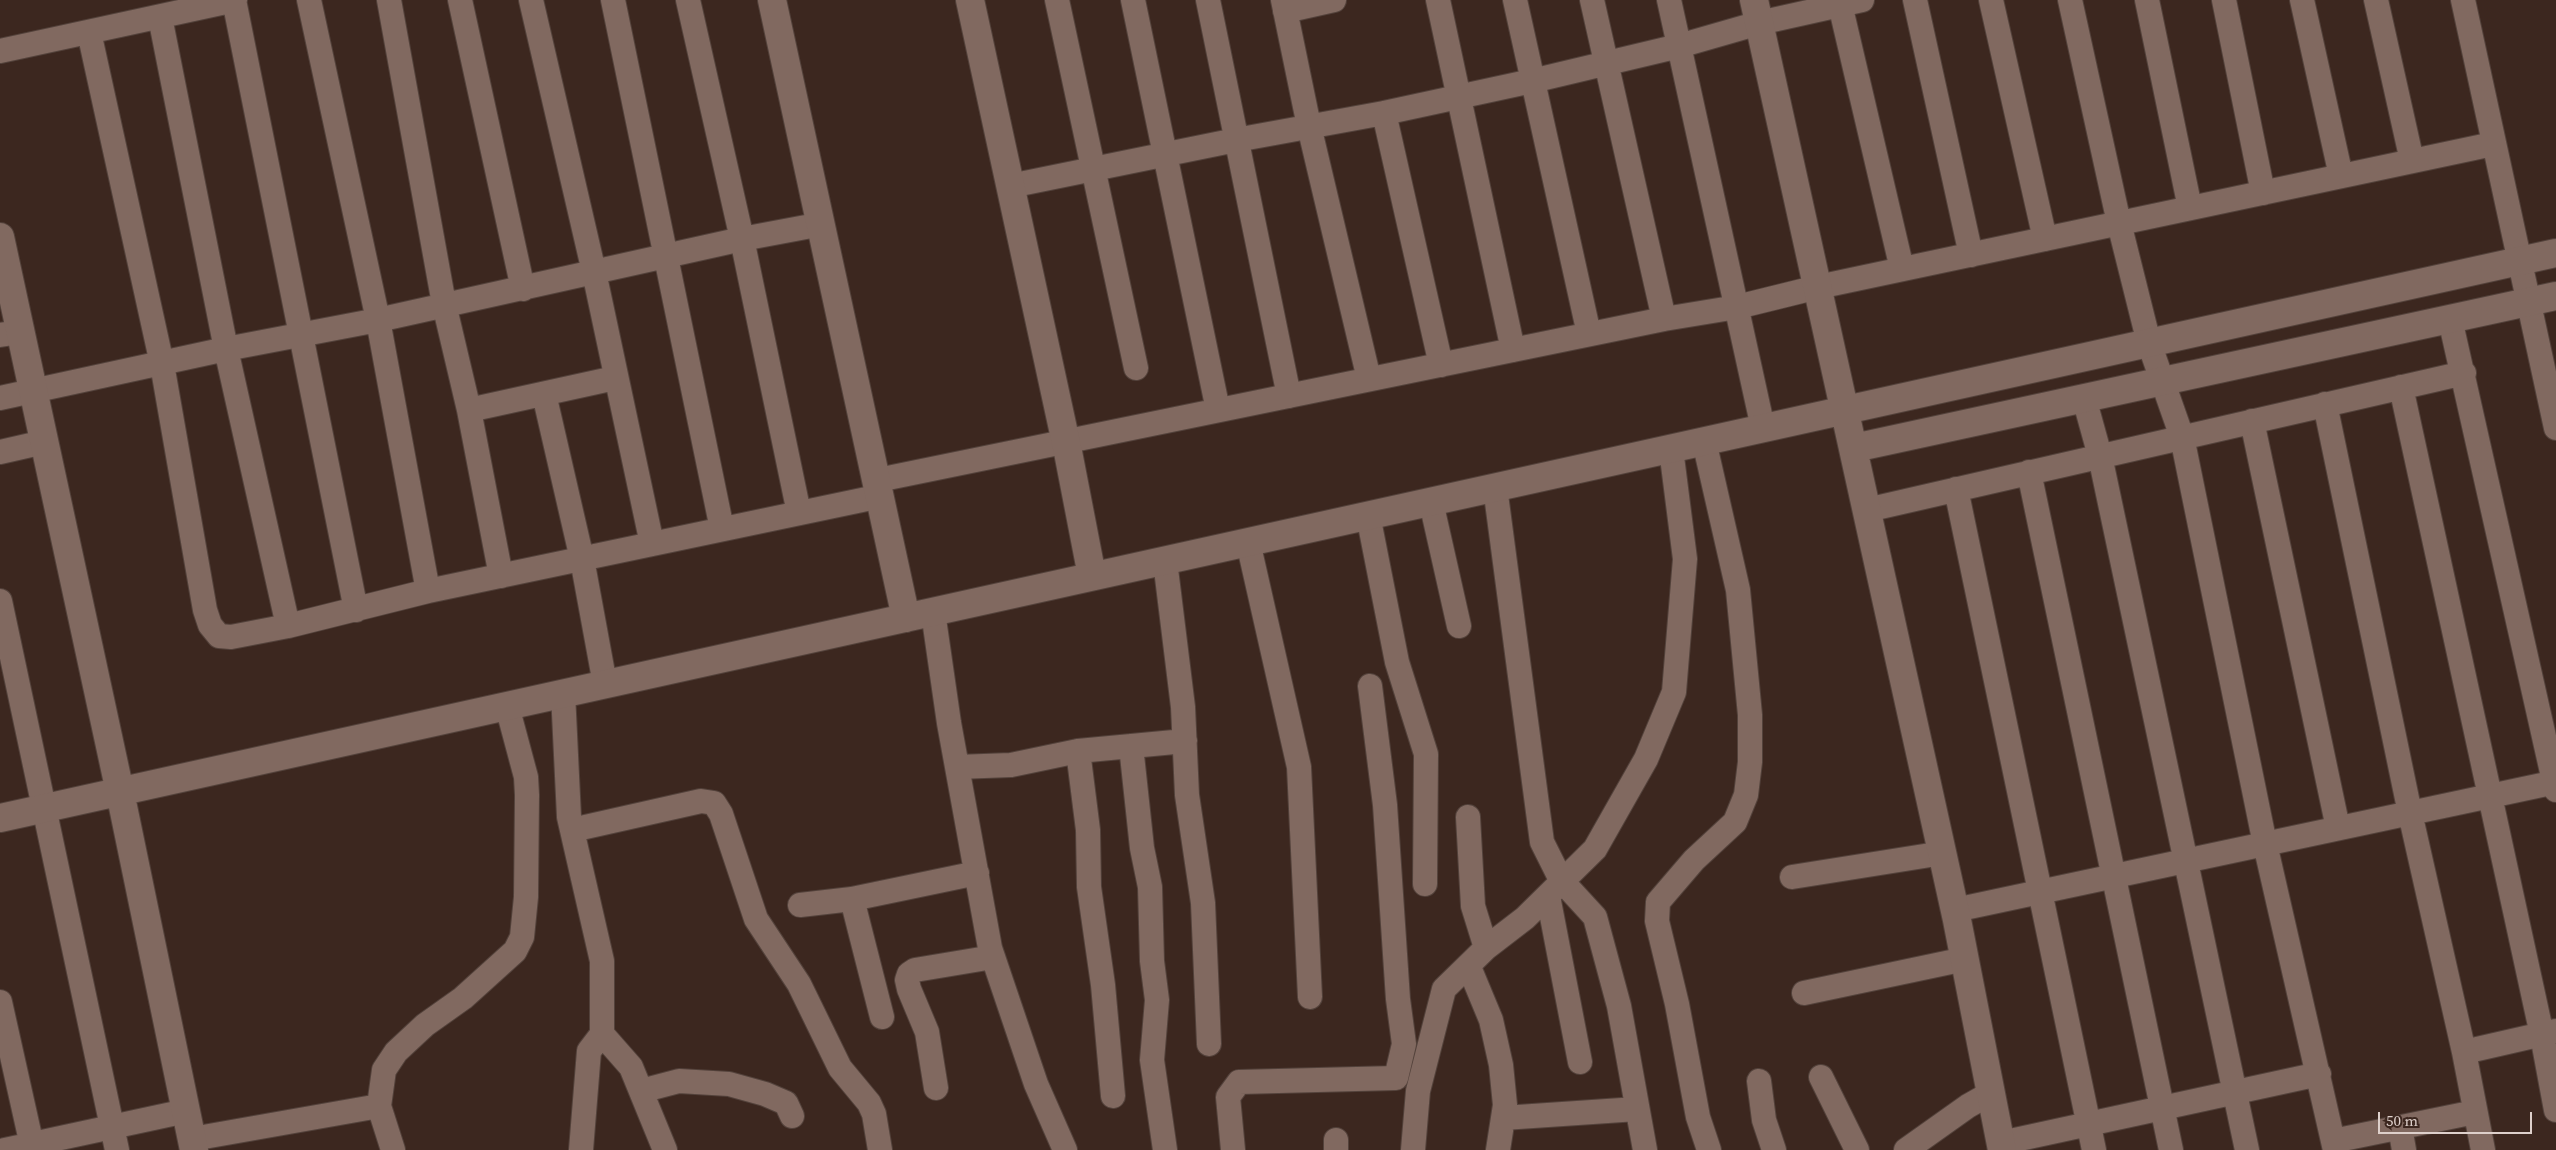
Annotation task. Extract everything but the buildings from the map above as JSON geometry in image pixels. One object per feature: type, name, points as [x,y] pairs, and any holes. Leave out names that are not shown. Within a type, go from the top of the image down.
[{"type":"street","points":[[0,51],[234,0],[356,610]]},
{"type":"street","points":[[309,0],[378,320],[428,591]]},
{"type":"street","points":[[389,0],[444,304],[469,410],[501,576]]},
{"type":"street","points":[[460,0],[522,289]]},
{"type":"street","points":[[531,0],[594,272],[652,544]]},
{"type":"street","points":[[613,0],[722,529]]},
{"type":"street","points":[[688,0],[742,239],[799,513]]},
{"type":"street","points":[[772,0],[880,488],[906,618]]},
{"type":"street","points":[[970,0],[1066,442],[1092,576]]},
{"type":"street","points":[[1057,0],[1136,368]]},
{"type":"street","points":[[1133,0],[1218,410]]},
{"type":"street","points":[[1208,0],[1289,396]]},
{"type":"street","points":[[1334,0],[1284,5],[1309,126],[1369,379]]},
{"type":"street","points":[[1438,0],[1513,350]]},
{"type":"street","points":[[1514,0],[1589,334]]},
{"type":"street","points":[[1592,0],[1664,319]]},
{"type":"street","points":[[1669,0],[1763,428]]},
{"type":"street","points":[[1915,0],[1971,255]]},
{"type":"street","points":[[1991,0],[2045,239]]},
{"type":"street","points":[[2070,0],[2119,223],[2149,343],[2182,437],[2265,844],[2334,1145],[2402,1139],[2475,1112]]},
{"type":"street","points":[[2147,0],[2190,208]]},
{"type":"street","points":[[2224,0],[2263,193]]},
{"type":"street","points":[[2302,0],[2341,176]]},
{"type":"street","points":[[2376,0],[2412,161]]},
{"type":"street","points":[[2463,0],[2556,428]]},
{"type":"street","points":[[1010,186],[1460,97],[1679,46],[1757,12],[1847,2],[1902,269]]},
{"type":"street","points":[[1757,12],[1943,853],[2002,1147],[2088,1124],[2319,1074]]},
{"type":"street","points":[[160,16],[226,349],[288,626]]},
{"type":"street","points":[[89,32],[162,364],[205,610],[210,625],[219,636],[232,637],[288,626],[428,591],[799,513],[880,488],[1066,442],[1664,319],[1737,308],[1818,287],[2493,144]]},
{"type":"street","points":[[1384,113],[1441,365]]},
{"type":"street","points":[[0,398],[226,349],[378,320],[666,255],[822,224]]},
{"type":"street","points":[[1,245],[10,334],[33,392],[120,792],[193,1145],[379,1106]]},
{"type":"street","points":[[0,818],[2556,253]]},
{"type":"street","points":[[1854,448],[2556,296]]},
{"type":"street","points":[[1955,910],[2488,796],[2555,785],[2464,373],[2450,319]]},
{"type":"street","points":[[1867,510],[2464,373]]},
{"type":"street","points":[[469,410],[616,378]]},
{"type":"street","points":[[2401,387],[2488,796],[2549,1033],[2556,1110]]},
{"type":"street","points":[[544,394],[582,559],[605,684]]},
{"type":"street","points":[[2084,398],[2100,456],[2247,1150]]},
{"type":"street","points":[[2326,404],[2410,813],[2484,1150]]},
{"type":"street","points":[[2252,421],[2338,828]]},
{"type":"street","points":[[1704,441],[1738,590],[1750,715],[1750,762],[1746,795],[1735,822],[1694,860],[1658,902],[1657,921],[1677,1004],[1698,1117],[1709,1150]]},
{"type":"street","points":[[0,452],[44,442]]},
{"type":"street","points":[[1412,1150],[1418,1091],[1444,989],[1469,967],[1486,948],[1525,918],[1595,849],[1646,759],[1674,692],[1685,559],[1671,448]]},
{"type":"street","points":[[2029,472],[2171,1150]]},
{"type":"street","points":[[1496,487],[1542,842],[1555,888],[1580,1062]]},
{"type":"street","points":[[1956,489],[2094,1150]]},
{"type":"street","points":[[1430,502],[1459,626]]},
{"type":"street","points":[[1368,515],[1397,662],[1426,754],[1425,884]]},
{"type":"street","points":[[1248,542],[1299,767],[1310,997]]},
{"type":"street","points":[[1165,561],[1183,707],[1187,795],[1203,903],[1209,1044]]},
{"type":"street","points":[[0,601],[46,808],[117,1150]]},
{"type":"street","points":[[933,612],[957,767],[993,956],[1036,1084],[1065,1150]]},
{"type":"street","points":[[1233,1150],[1228,1097],[1239,1082],[1396,1078],[1404,1044],[1398,999],[1385,805],[1370,686]]},
{"type":"street","points":[[563,694],[569,818],[602,961],[602,1034],[589,1050],[581,1150]]},
{"type":"street","points":[[393,1150],[379,1106],[384,1070],[396,1052],[425,1025],[463,998],[509,957],[515,951],[522,937],[526,896],[528,795],[526,777],[507,706]]},
{"type":"street","points":[[957,767],[1011,765],[1078,751],[1185,740]]},
{"type":"street","points":[[1131,746],[1142,848],[1150,887],[1152,961],[1157,1000],[1152,1060],[1164,1150]]},
{"type":"street","points":[[1078,751],[1088,830],[1089,887],[1103,986],[1113,1096]]},
{"type":"street","points":[[572,830],[701,801],[714,802],[721,814],[756,919],[799,984],[840,1068],[869,1103],[874,1114],[880,1150]]},
{"type":"street","points":[[1468,817],[1473,906],[1486,948]]},
{"type":"street","points":[[1792,877],[1943,853]]},
{"type":"street","points":[[800,905],[852,899],[976,873]]},
{"type":"street","points":[[1555,888],[1595,917],[1619,1006],[1645,1150]]},
{"type":"street","points":[[852,899],[882,1018]]},
{"type":"street","points":[[936,1088],[927,1032],[909,989],[909,974],[915,970],[993,956]]},
{"type":"street","points":[[1804,993],[1965,959]]},
{"type":"street","points":[[1469,967],[1493,1028],[1501,1064],[1505,1105],[1498,1150]]},
{"type":"street","points":[[0,1002],[32,1147]]},
{"type":"street","points":[[2464,1052],[2549,1033]]},
{"type":"street","points":[[602,1034],[631,1067],[665,1150]]},
{"type":"street","points":[[1821,1077],[1858,1150]]},
{"type":"street","points":[[641,1091],[679,1081],[729,1084],[765,1094],[786,1103],[792,1116]]},
{"type":"street","points":[[1759,1081],[1764,1120],[1774,1150]]},
{"type":"street","points":[[1906,1150],[1968,1106],[1991,1094]]},
{"type":"street","points":[[1503,1118],[1637,1109]]},
{"type":"street","points":[[5,1150],[32,1147],[186,1111]]}]
